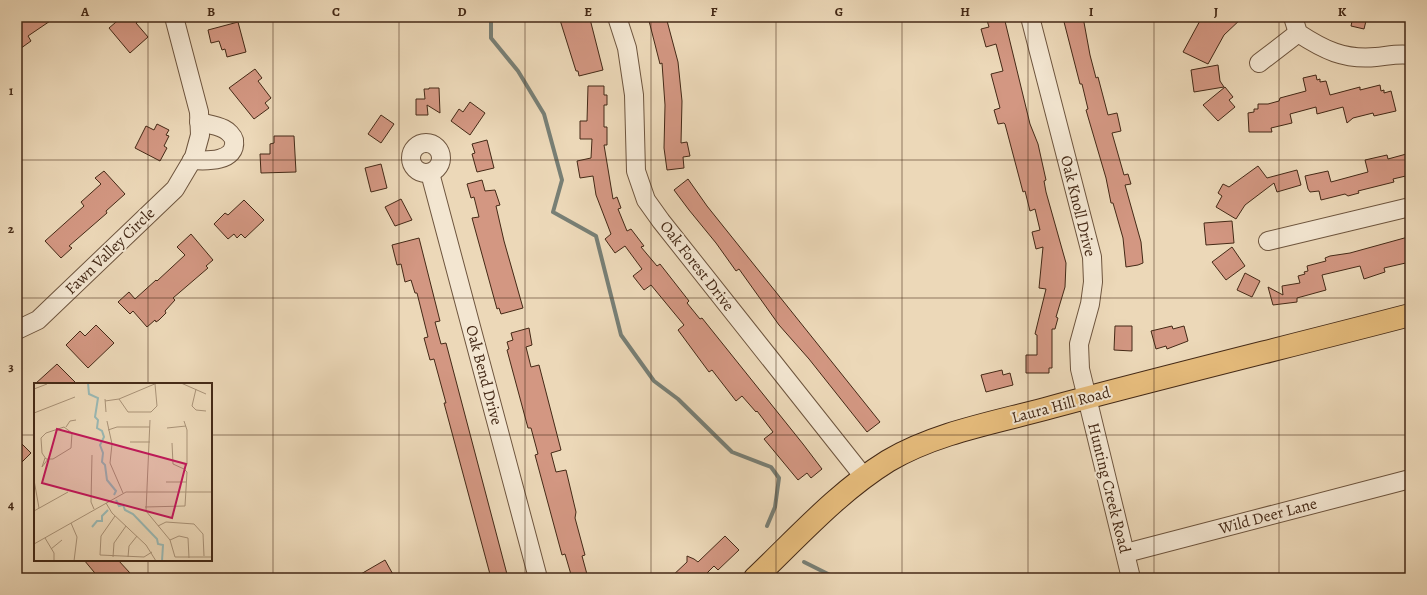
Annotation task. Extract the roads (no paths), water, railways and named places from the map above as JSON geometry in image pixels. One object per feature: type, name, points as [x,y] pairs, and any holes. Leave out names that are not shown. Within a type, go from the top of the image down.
[{"type":"main road","name":"Laura Hill Road","points":[[755,578],[822,514],[864,477],[890,460],[922,444],[946,436],[1087,398],[1410,315]]},
{"type":"street","name":"Fawn Valley Circle","points":[[17,330],[38,320],[175,189],[192,160],[200,135],[199,112],[174,17]]},
{"type":"street","name":"Oak Forest Drive","points":[[617,17],[627,48],[634,95],[636,171],[646,200],[864,477]]},
{"type":"street","name":"Oak Knoll Drive","points":[[1030,17],[1092,257],[1093,282],[1090,304],[1080,344],[1080,369],[1087,398]]},
{"type":"street","points":[[1259,63],[1296,25],[1322,48],[1345,56],[1410,55]]},
{"type":"street","points":[[192,160],[208,161],[222,158],[230,154],[234,147],[234,138],[225,129],[199,122]]},
{"type":"street","name":"Oak Bend Drive","points":[[430,173],[538,578]]},
{"type":"street","points":[[1268,241],[1410,207]]},
{"type":"street","name":"Hunting Creek Road","points":[[1087,398],[1131,578]]},
{"type":"street","name":"Wild Deer Lane","points":[[1126,553],[1410,479]]},
{"type":"waterway","points":[[494,17],[491,21],[491,38],[518,71],[544,114],[562,180],[553,212],[596,236],[621,335],[654,381],[678,399],[732,452],[771,467],[779,478],[775,507],[767,526]]},
{"type":"waterway","points":[[804,562],[836,578]]}]
